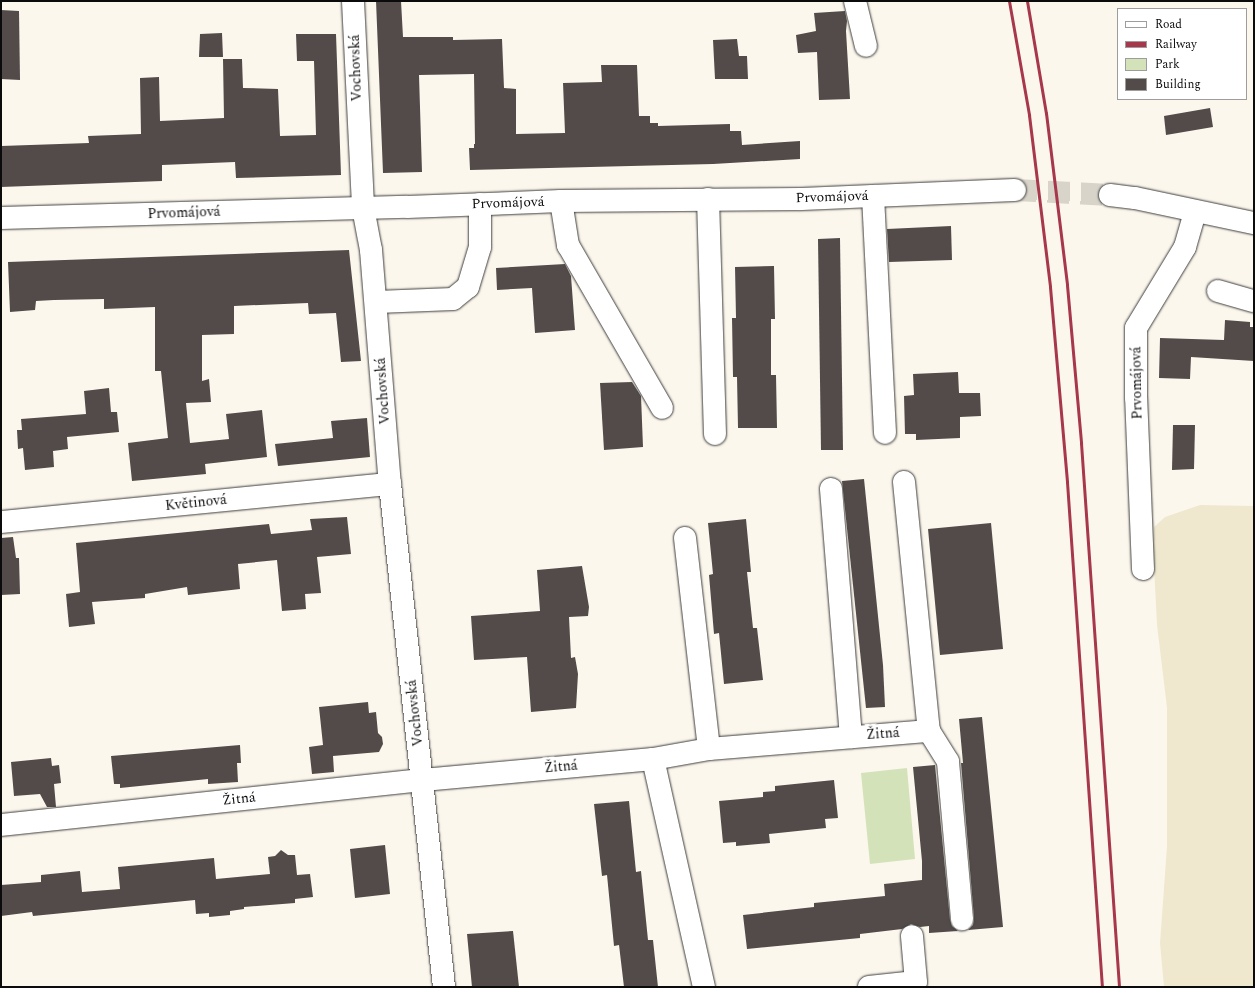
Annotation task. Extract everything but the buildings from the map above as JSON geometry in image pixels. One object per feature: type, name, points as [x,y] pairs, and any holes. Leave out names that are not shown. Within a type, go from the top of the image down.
[{"type":"street","name":"Vochovská","points":[[353,1],[363,208],[372,250],[390,484],[423,780],[444,987]]},
{"type":"street","points":[[855,1],[866,46]]},
{"type":"street","name":"Prvomájová","points":[[1,218],[561,201],[708,200],[872,196],[1015,190]]},
{"type":"street","points":[[1110,195],[1135,198],[1254,224]]},
{"type":"street","points":[[872,196],[885,433]]},
{"type":"street","points":[[708,200],[715,434]]},
{"type":"street","points":[[561,201],[568,245],[662,408]]},
{"type":"street","points":[[377,302],[453,299],[468,287],[480,247],[480,204]]},
{"type":"street","name":"Prvomájová","points":[[1143,569],[1136,398],[1136,328],[1185,247],[1196,211]]},
{"type":"street","points":[[1218,291],[1254,301]]},
{"type":"street","points":[[904,482],[929,731],[948,762],[962,919]]},
{"type":"street","name":"Květinová","points":[[1,522],[390,484]]},
{"type":"street","points":[[831,489],[851,737]]},
{"type":"street","points":[[685,538],[709,749]]},
{"type":"street","name":"Žitná","points":[[1,825],[423,780],[653,759],[709,749],[929,731]]},
{"type":"street","points":[[653,759],[704,987]]},
{"type":"street","points":[[869,987],[916,982],[912,936]]},
{"type":"shaded area","points":[[1200,505],[1254,506],[1254,987],[1164,987],[1160,943],[1167,846],[1167,708],[1157,625],[1153,548],[1154,527],[1165,517]]},
{"type":"green space","points":[[907,768],[915,859],[870,864],[861,773]]},
{"type":"tunnel","points":[[1015,190],[1110,195]]},
{"type":"railway","points":[[1009,1],[1029,115],[1050,287],[1067,482],[1102,987]]},
{"type":"railway","points":[[1027,1],[1046,113],[1067,285],[1081,443],[1119,987]]}]
